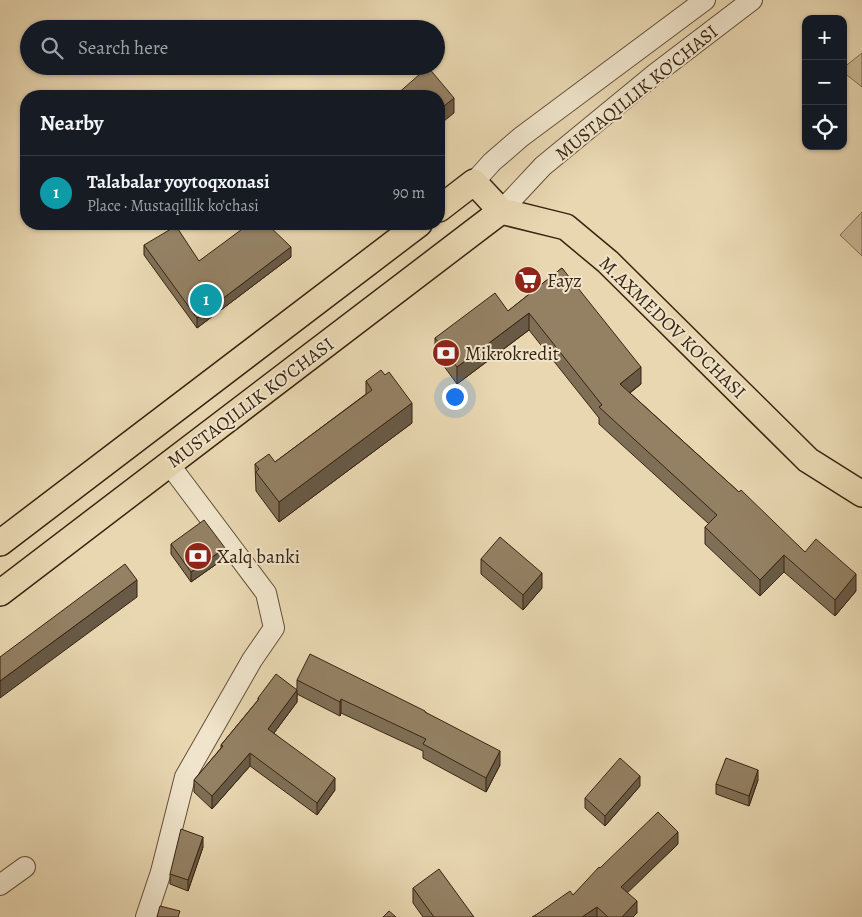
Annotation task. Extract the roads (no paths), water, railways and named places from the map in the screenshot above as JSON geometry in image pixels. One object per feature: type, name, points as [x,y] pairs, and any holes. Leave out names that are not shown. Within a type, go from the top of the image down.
[{"type":"main road","points":[[445,204],[474,182],[501,211]]},
{"type":"main road","name":"MUSTAQILLIK KO’CHASI","points":[[0,594],[501,211]]},
{"type":"main road","name":"M.AXMEDOV KO'CHASI","points":[[501,211],[566,227],[608,262],[808,460],[862,494]]},
{"type":"main road","name":"MUSTAQILLIK KO’CHASI","points":[[0,543],[411,230]]},
{"type":"street","name":"MUSTAQILLIK KO’CHASI","points":[[474,182],[492,162],[522,137],[705,0]]},
{"type":"street","name":"MUSTAQILLIK KO’CHASI","points":[[501,211],[543,166],[655,74],[752,0]]},
{"type":"street","points":[[146,917],[161,872],[184,777],[252,660],[274,628],[266,593],[169,464]]},
{"type":"street","points":[[0,885],[25,867]]},
{"type":"place","name":"Fayz","points":[[528,280]]},
{"type":"place","name":"Talabalar yoytoqxonasi","points":[[206,300]]},
{"type":"place","name":"Mikrokredit","points":[[446,353]]},
{"type":"place","name":"Xalq banki","points":[[198,556]]}]
